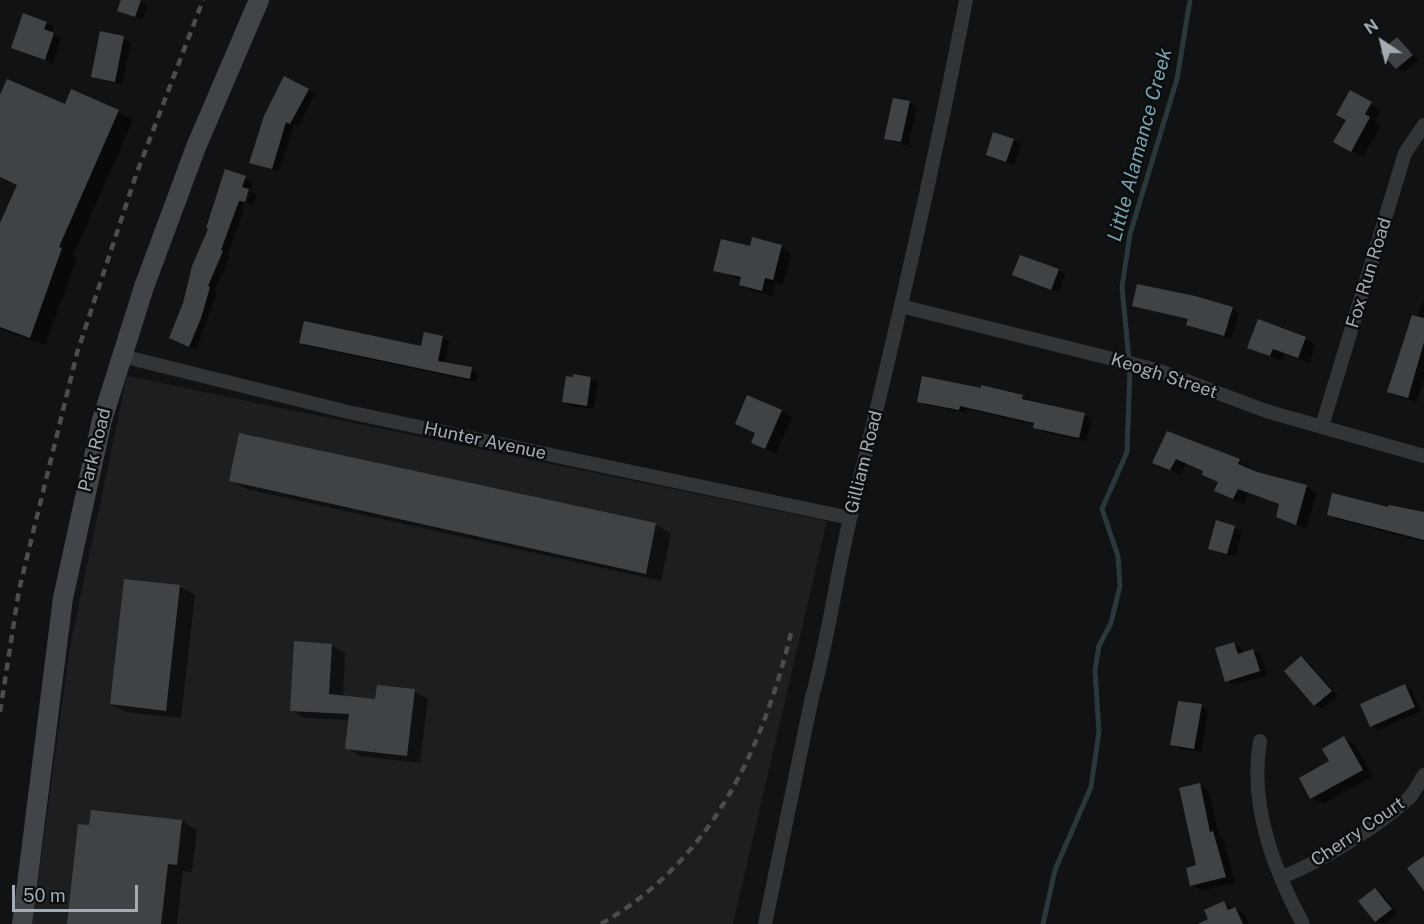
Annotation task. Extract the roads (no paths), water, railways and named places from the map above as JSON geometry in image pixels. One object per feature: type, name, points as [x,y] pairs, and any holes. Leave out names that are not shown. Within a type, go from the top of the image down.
[{"type":"street","name":"Park Road","points":[[22,924],[63,598],[78,518],[102,420],[122,356],[196,147],[259,0]]},
{"type":"street","name":"Gilliam Road","points":[[765,924],[812,697],[822,661],[850,518],[901,306],[966,0]]},
{"type":"street","name":"Fox Run Road","points":[[1322,426],[1405,153],[1424,125]]},
{"type":"street","name":"Keogh Street","points":[[901,306],[1157,370],[1266,411],[1424,456]]},
{"type":"street","name":"Hunter Avenue","points":[[122,356],[348,412],[850,518]]},
{"type":"street","points":[[1260,741],[1256,777],[1259,805],[1271,849],[1303,924]]},
{"type":"street","name":"Cherry Court","points":[[1282,877],[1302,869],[1375,824],[1410,797],[1424,775]]},
{"type":"waterway","name":"Little Alamance Creek","points":[[1043,924],[1055,870],[1091,787],[1099,732],[1095,670],[1099,646],[1111,623],[1120,586],[1118,556],[1102,509],[1127,452],[1130,370],[1122,287],[1130,234],[1177,79],[1190,0]]},
{"type":"railway","points":[[0,712],[19,590],[77,353],[136,175],[203,0]]},
{"type":"railway","points":[[601,924],[640,898],[673,869],[702,835],[726,799],[765,719],[791,633]]}]
